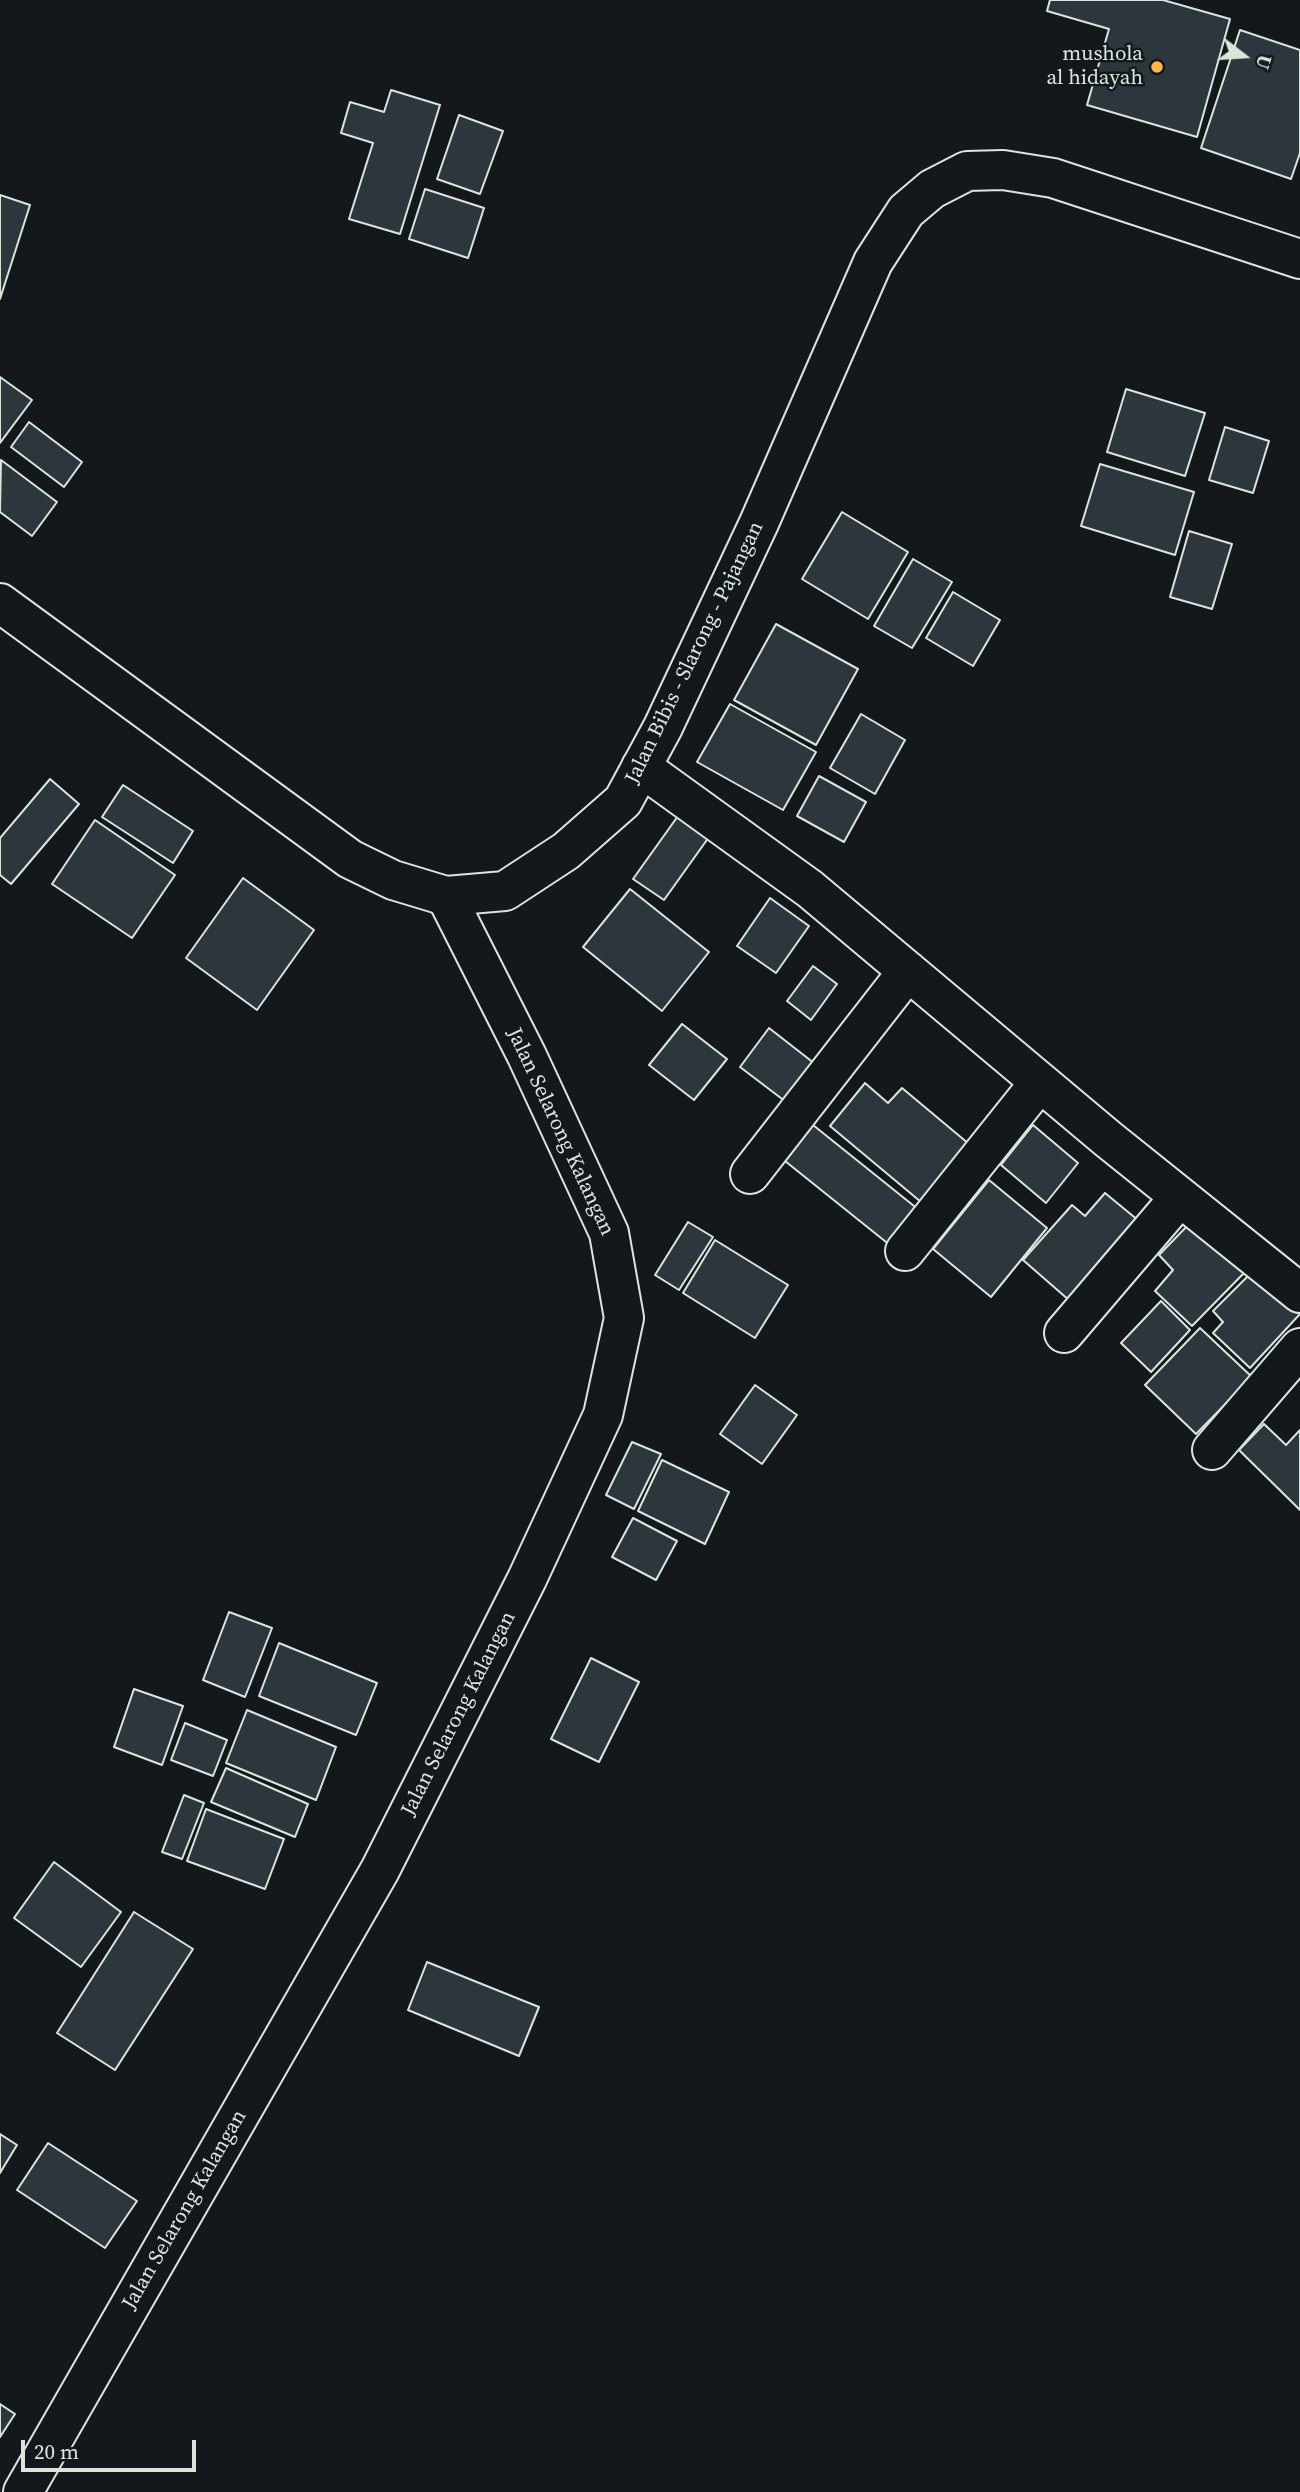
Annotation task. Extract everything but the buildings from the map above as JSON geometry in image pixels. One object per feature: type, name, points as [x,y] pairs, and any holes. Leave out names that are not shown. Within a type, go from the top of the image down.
[{"type":"street","name":"Jalan Bibis - Slarong - Pajangan","points":[[0,603],[350,859],[393,880],[446,896],[505,891],[556,858],[622,801],[663,727],[759,523],[873,262],[906,211],[932,189],[967,171],[1003,170],[1053,178],[1300,260]]},
{"type":"street","points":[[641,767],[810,890],[1180,1198],[1300,1293]]},
{"type":"street","name":"Jalan Selarong Kalangan","points":[[23,2492],[380,1870],[527,1579],[603,1415],[624,1318],[609,1233],[527,1056],[446,896]]},
{"type":"street","points":[[750,1174],[908,971]]},
{"type":"street","points":[[905,1251],[1040,1082]]},
{"type":"street","points":[[1064,1333],[1180,1198]]},
{"type":"street","points":[[1212,1450],[1300,1348]]},
{"type":"place","name":"mushola al hidayah","points":[[1157,67]]}]
